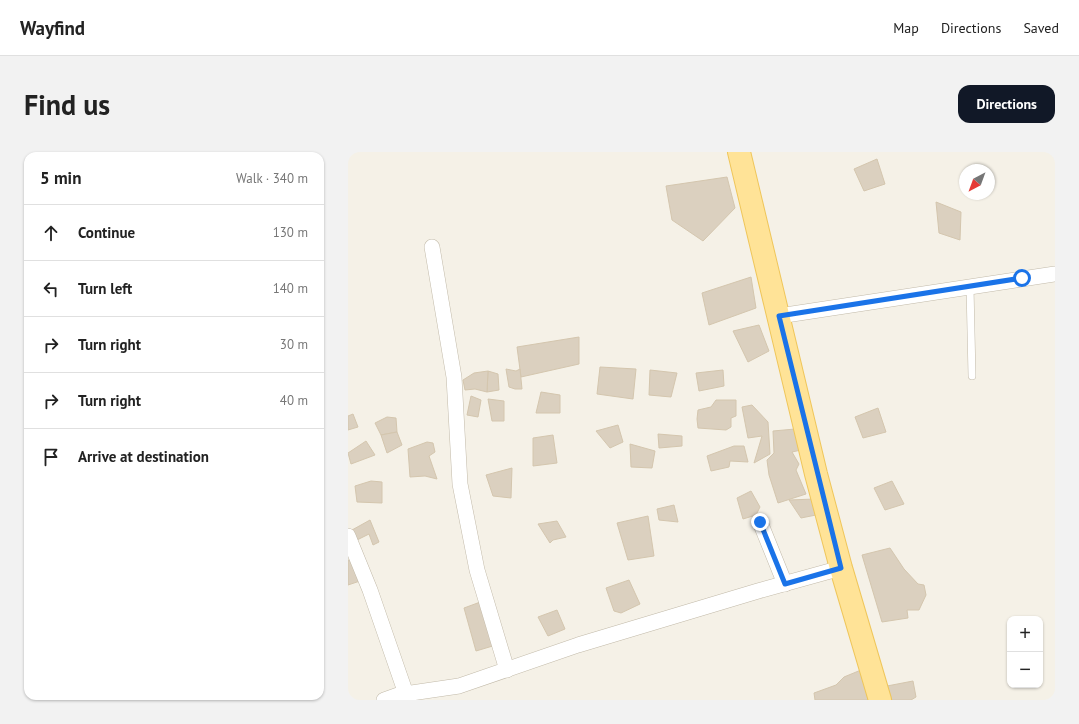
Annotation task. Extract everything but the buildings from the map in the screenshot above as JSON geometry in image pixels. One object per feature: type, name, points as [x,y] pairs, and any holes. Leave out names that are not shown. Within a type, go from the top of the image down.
[{"type":"main road","points":[[739,152],[841,568],[880,700]]},
{"type":"street","points":[[432,247],[454,377],[460,484],[477,570],[507,670]]},
{"type":"street","points":[[779,316],[1055,274]]},
{"type":"street","points":[[760,522],[785,584]]},
{"type":"street","points":[[348,536],[370,590],[406,694]]},
{"type":"street","points":[[384,700],[406,694],[459,686],[578,645],[841,568]]},
{"type":"lane","points":[[970,286],[972,376]]},
{"type":"route","points":[[760,522],[785,584],[841,568],[816,474],[779,316],[1022,278]]}]
